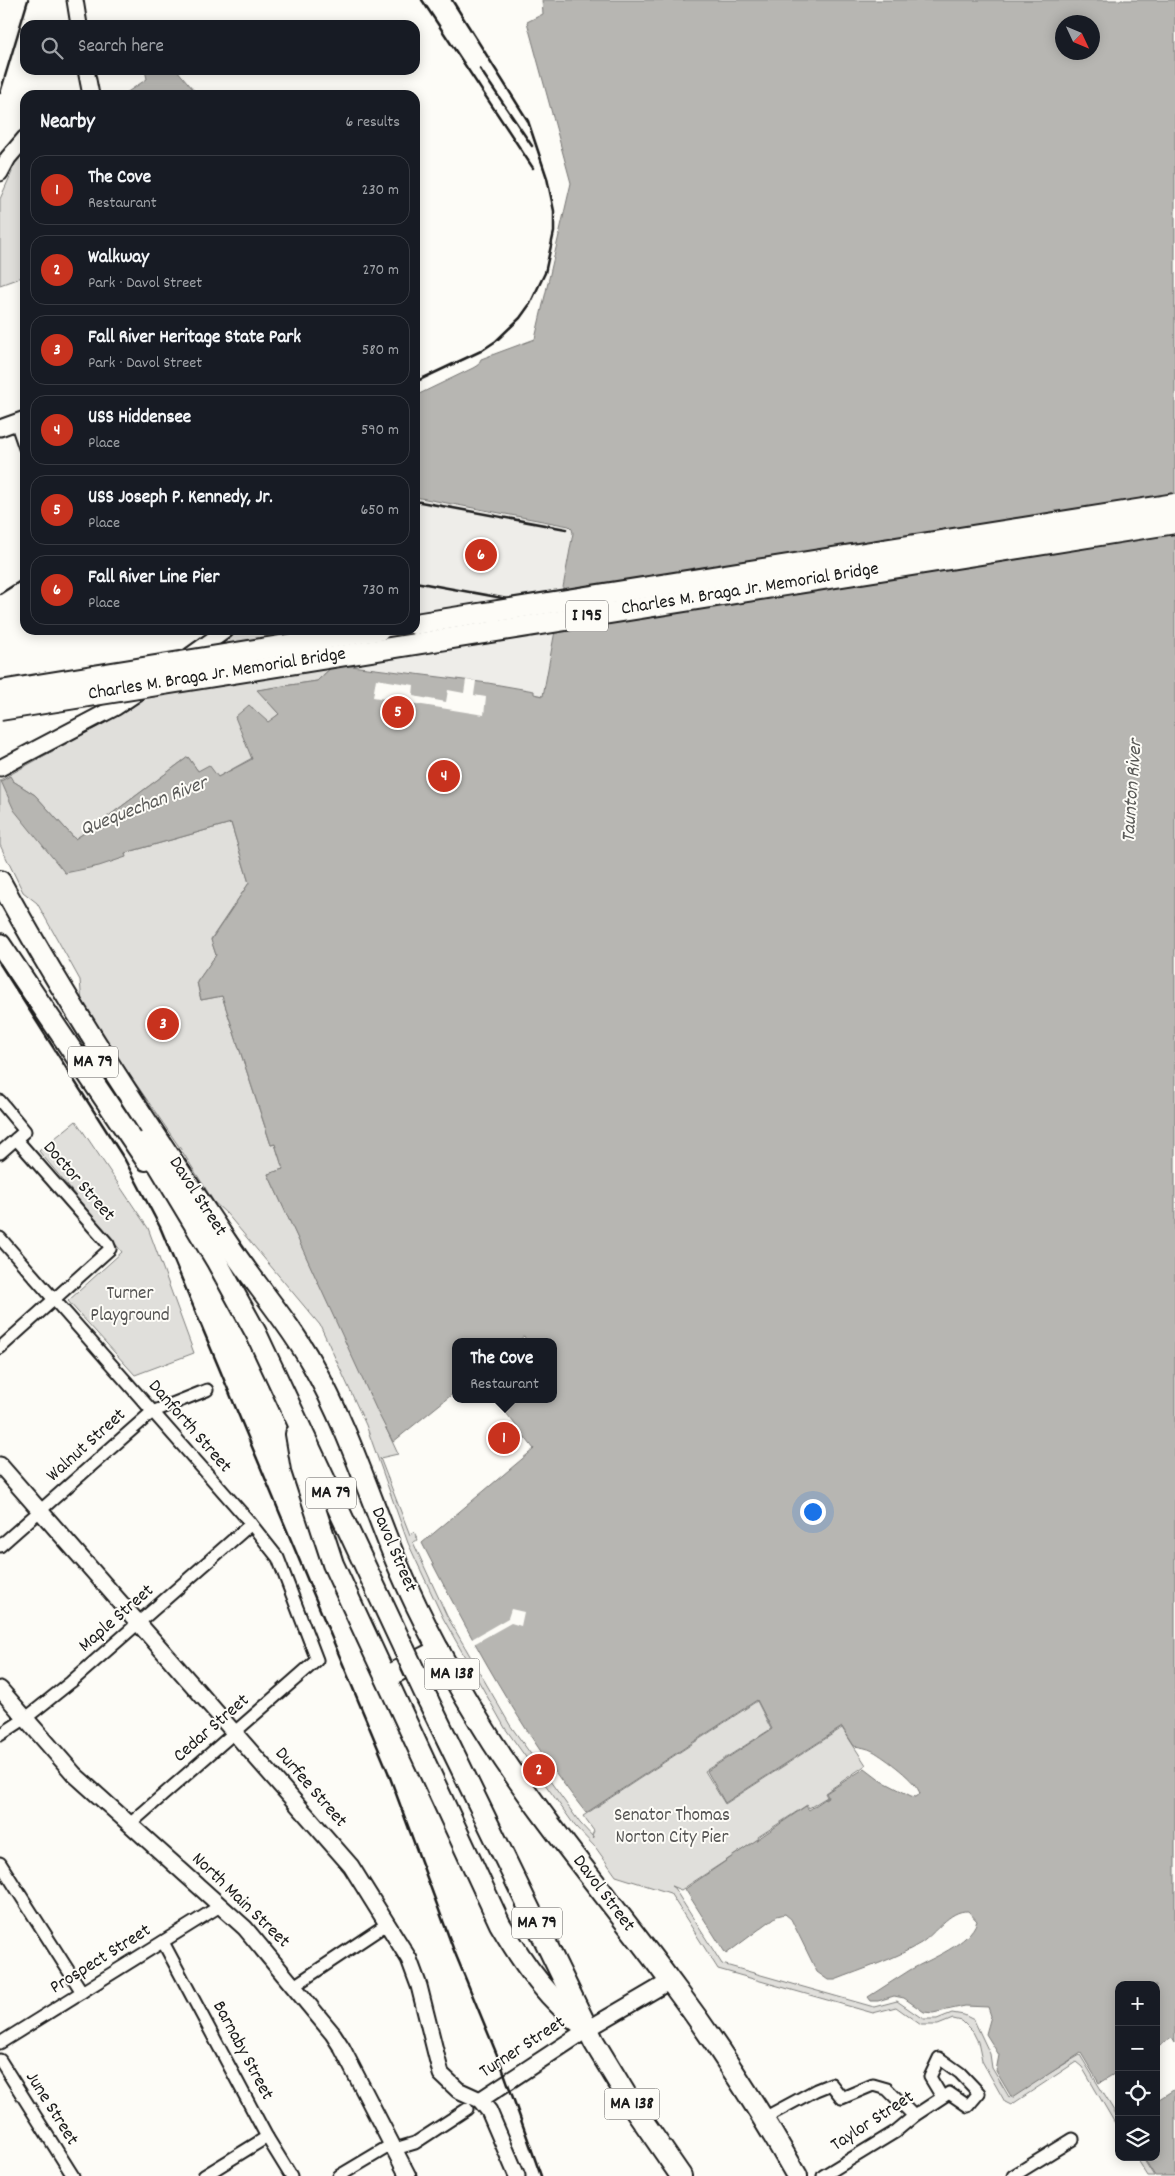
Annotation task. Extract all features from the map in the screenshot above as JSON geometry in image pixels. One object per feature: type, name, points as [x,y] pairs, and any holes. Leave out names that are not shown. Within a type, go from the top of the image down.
[{"type":"highway","name":"Charles M. Braga Jr. Memorial Bridge","points":[[420,623],[1175,504]]},
{"type":"highway","name":"Charles M. Braga Jr. Memorial Bridge","points":[[0,710],[1175,523]]},
{"type":"highway","name":"Charles M. Braga Jr. Memorial Bridge","points":[[0,691],[349,635]]},
{"type":"highway","name":"Davol Street","points":[[0,881],[74,1007],[160,1141],[232,1251],[297,1340],[319,1376],[398,1564],[439,1650],[478,1719],[515,1776],[670,1981],[727,2061],[764,2118],[797,2176]]},
{"type":"highway","name":"Davol Street","points":[[0,906],[83,1046],[191,1217],[256,1333],[428,1700],[588,2029],[631,2102],[681,2176]]},
{"type":"highway","points":[[0,944],[159,1179],[191,1217]]},
{"type":"highway","points":[[292,1409],[302,1469],[333,1564],[500,1924],[518,1956],[538,1984],[566,2012],[588,2029]]},
{"type":"highway","points":[[386,1677],[439,1650]]},
{"type":"main road","points":[[75,0],[78,20]]},
{"type":"main road","points":[[87,75],[90,90]]},
{"type":"main road","points":[[0,173],[8,158],[20,144]]},
{"type":"main road","points":[[0,428],[20,421]]},
{"type":"main road","points":[[0,768],[116,707],[219,635]]},
{"type":"main road","name":"Durfee Street","points":[[0,1465],[351,1866],[409,1959],[415,1974],[441,2074],[458,2090],[480,2100]]},
{"type":"main road","name":"North Main Street","points":[[0,1689],[74,1774],[248,1932],[294,1986],[342,2048],[408,2176]]},
{"type":"main road","name":"Turner Street","points":[[480,2100],[588,2029],[670,1981]]},
{"type":"main road","points":[[480,2100],[489,2111],[517,2176]]},
{"type":"street","points":[[0,1101],[25,1131],[0,1153]]},
{"type":"street","name":"Doctor Street","points":[[16,1139],[108,1244],[110,1250],[54,1300]]},
{"type":"street","name":"Danforth Street","points":[[0,1238],[251,1524],[278,1558],[317,1660]]},
{"type":"street","points":[[0,1348],[54,1300]]},
{"type":"street","name":"Walnut Street","points":[[0,1546],[152,1412],[207,1390]]},
{"type":"street","name":"Maple Street","points":[[0,1734],[26,1718],[139,1624],[251,1524]]},
{"type":"street","name":"Cedar Street","points":[[130,1824],[317,1660]]},
{"type":"street","points":[[0,1864],[82,1992]]},
{"type":"street","name":"Prospect Street","points":[[0,2043],[220,1906]]},
{"type":"street","points":[[294,1986],[387,1924]]},
{"type":"street","name":"Barnaby Street","points":[[163,1942],[267,2137],[291,2176]]},
{"type":"street","name":"Taylor Street","points":[[823,2176],[895,2132],[914,2116],[949,2093],[968,2106],[979,2093],[960,2073],[939,2058],[930,2077],[942,2097]]},
{"type":"street","name":"June Street","points":[[0,2060],[73,2176]]},
{"type":"street","points":[[764,2118],[831,2084],[842,2098],[873,2085],[887,2089],[914,2116]]},
{"type":"street","points":[[339,2176],[386,2148],[395,2149],[415,2143],[467,2109]]},
{"type":"street","points":[[204,2176],[267,2137]]},
{"type":"street","points":[[1014,2176],[1073,2139]]},
{"type":"shaded area","points":[[420,498],[569,526],[573,530],[543,696],[534,694],[534,691],[488,683],[335,664],[272,635],[420,635]]},
{"type":"green space","points":[[20,155],[20,278],[0,285],[0,199],[12,172],[10,169]]},
{"type":"green space","name":"Senator Thomas Norton City Pier","points":[[231,635],[273,635],[335,664],[317,681],[258,690],[279,714],[268,723],[252,758],[218,777],[198,771],[188,757],[75,839],[35,795],[13,781],[65,873],[125,853],[231,823],[249,883],[211,939],[216,955],[197,982],[201,1000],[222,996],[271,1145],[275,1144],[283,1169],[268,1174],[398,1454],[380,1458],[410,1535],[414,1532],[418,1540],[413,1542],[447,1616],[510,1725],[580,1823],[594,1838],[592,1835],[594,1831],[583,1816],[757,1701],[771,1729],[705,1771],[725,1804],[842,1728],[866,1765],[825,1793],[827,1797],[809,1808],[807,1805],[681,1890],[671,1886],[722,1964],[874,2007],[897,2001],[923,2019],[937,2019],[952,2013],[964,2015],[974,2020],[990,2054],[992,2068],[1009,2097],[1080,2055],[1115,2112],[1115,2123],[1082,2067],[1076,2062],[1011,2105],[1005,2102],[982,2061],[978,2042],[973,2032],[962,2021],[953,2019],[938,2025],[921,2025],[896,2007],[873,2013],[718,1969],[670,1893],[616,1876],[596,1848],[575,1826],[505,1728],[443,1618],[408,1543],[366,1425],[320,1325],[227,1214],[214,1202],[180,1148],[88,1014],[82,1003],[80,980],[37,903],[23,892],[0,845],[0,780],[128,710]]},
{"type":"green space","name":"Turner Playground","points":[[76,1121],[148,1228],[194,1353],[135,1375],[68,1301],[122,1252],[39,1151]]},
{"type":"green space","points":[[1139,2161],[1145,2161],[1154,2176],[1148,2176]]},
{"type":"water","points":[[542,0],[1175,0],[1175,2043],[1172,2038],[1160,2045],[1160,1981],[1115,1981],[1115,2073],[1099,2083],[1081,2053],[1012,2098],[996,2071],[999,2055],[986,2034],[991,2016],[988,2007],[965,2006],[933,2013],[924,2012],[904,1998],[894,1996],[871,2001],[868,1997],[910,1970],[958,1944],[966,1937],[977,1921],[968,1911],[955,1914],[949,1918],[927,1939],[911,1949],[835,1980],[828,1980],[817,1972],[791,1919],[785,1914],[777,1916],[726,1954],[685,1889],[806,1806],[809,1810],[828,1797],[826,1793],[865,1768],[882,1781],[911,1796],[916,1797],[920,1794],[913,1783],[900,1770],[885,1759],[871,1750],[854,1746],[842,1727],[725,1803],[707,1771],[772,1729],[757,1700],[586,1813],[539,1749],[497,1682],[422,1543],[534,1449],[499,1403],[557,1403],[557,1338],[525,1338],[524,1336],[522,1338],[452,1338],[452,1394],[393,1442],[268,1174],[283,1169],[275,1144],[271,1145],[222,996],[201,1000],[197,982],[216,955],[211,940],[249,883],[231,823],[125,853],[126,857],[99,866],[65,873],[14,810],[1,781],[10,776],[13,781],[35,795],[75,839],[188,757],[198,771],[209,765],[218,777],[252,759],[235,717],[249,705],[268,722],[279,714],[257,690],[317,681],[335,664],[488,683],[534,691],[534,694],[543,696],[573,533],[572,529],[569,526],[420,498],[420,394],[473,368],[478,365],[481,359],[535,339],[571,183],[527,22],[543,14]]},
{"type":"water","points":[[146,75],[181,75],[194,90],[130,90],[147,79]]},
{"type":"water","points":[[1175,2089],[1175,2176],[1155,2176],[1146,2161],[1160,2161],[1160,2098]]},
{"type":"pier","points":[[376,679],[414,685],[413,696],[446,702],[448,690],[464,693],[466,680],[476,681],[474,695],[486,697],[484,715],[373,697]]},
{"type":"pier","points":[[511,1609],[524,1612],[521,1626],[511,1623],[472,1645],[470,1640],[508,1618]]},
{"type":"railway","points":[[22,20],[28,0]]},
{"type":"railway","points":[[422,0],[533,168]]},
{"type":"railway","points":[[420,380],[481,351],[496,341],[520,318],[530,304],[545,273],[554,232],[554,211],[547,178],[528,121],[452,0]]},
{"type":"railway","points":[[0,93],[20,27]]},
{"type":"railway","points":[[480,69],[532,146]]},
{"type":"railway","points":[[420,502],[566,529]]},
{"type":"railway","points":[[0,594],[20,581]]},
{"type":"railway","points":[[420,583],[535,604]]},
{"type":"railway","points":[[0,964],[125,1160],[160,1227],[388,1772],[453,1948],[502,2067],[541,2176]]},
{"type":"place","name":"Fall River Line Pier","points":[[481,555]]},
{"type":"place","name":"USS Joseph P. Kennedy, Jr.","points":[[398,712]]},
{"type":"place","name":"USS Hiddensee","points":[[444,776]]},
{"type":"place","name":"Fall River Heritage State Park","points":[[163,1024]]},
{"type":"place","name":"The Cove","points":[[504,1438]]},
{"type":"place","name":"Walkway","points":[[539,1770]]},
{"type":"water label","name":"Taunton River","points":[[1133,791]]},
{"type":"water label","name":"Quequechan River","points":[[144,807]]}]
